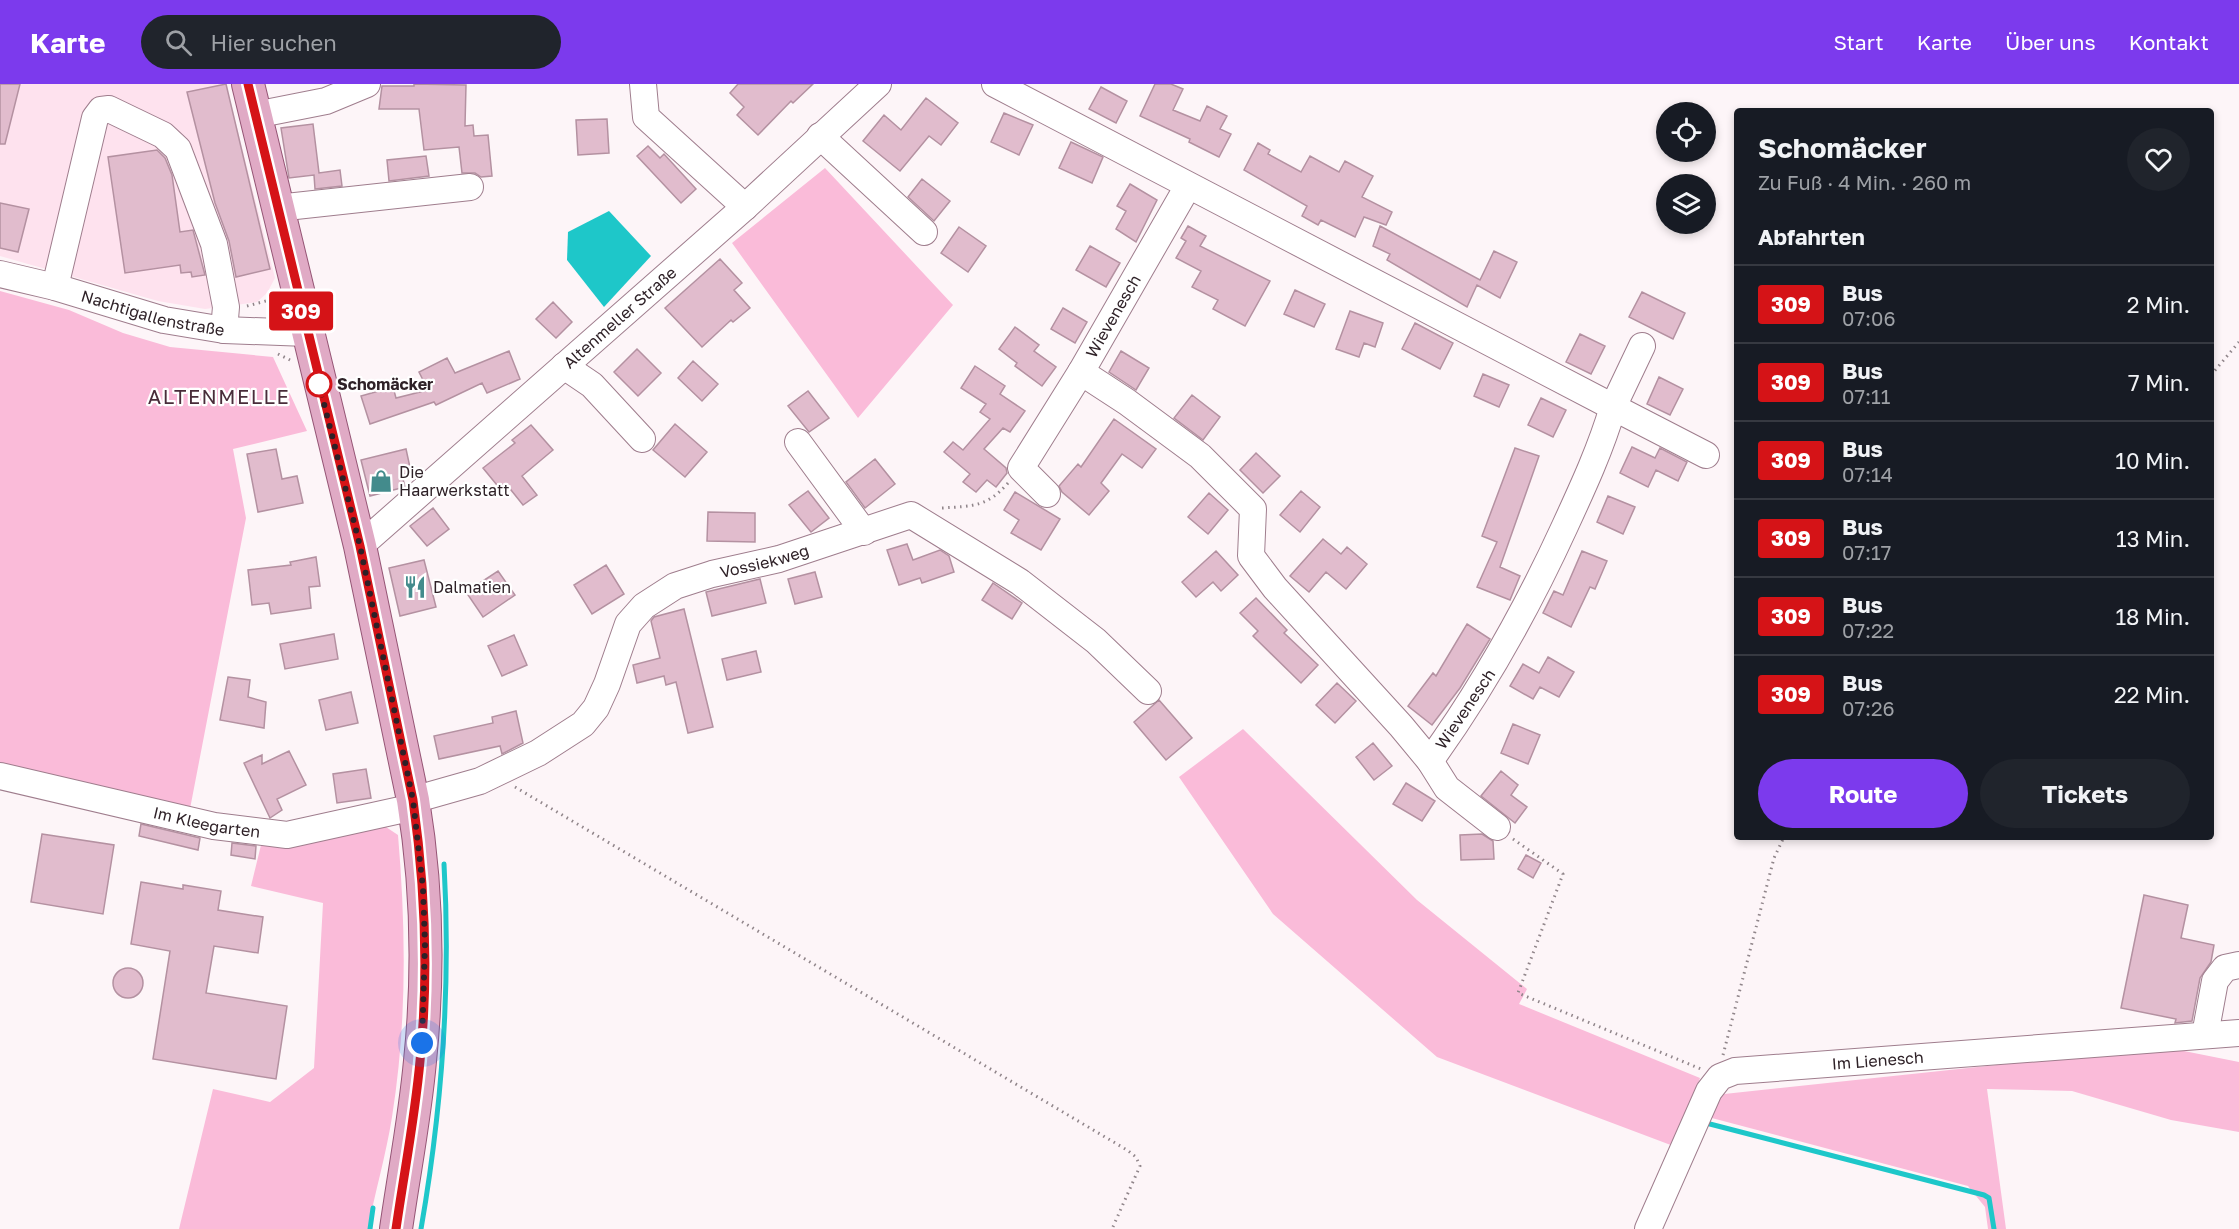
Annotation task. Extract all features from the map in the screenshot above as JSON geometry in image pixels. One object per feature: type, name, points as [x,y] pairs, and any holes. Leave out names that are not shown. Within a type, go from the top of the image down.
[{"type":"main road","points":[[248,84],[277,208],[290,243],[291,283],[309,325],[360,546],[414,803],[424,922],[423,1023],[420,1062],[396,1229]]},
{"type":"street","points":[[255,115],[326,101],[367,84]]},
{"type":"street","points":[[643,84],[646,117],[745,207]]},
{"type":"street","name":"Altenmeller Straße","points":[[360,546],[745,207],[878,84]]},
{"type":"street","points":[[995,84],[1706,455]]},
{"type":"street","points":[[55,287],[95,118],[101,110],[110,109],[163,135],[178,149],[208,223],[225,319]]},
{"type":"street","points":[[820,136],[924,232]]},
{"type":"street","name":"Wievenesch","points":[[1188,186],[1081,372],[1127,402],[1200,456],[1253,509],[1251,556],[1296,611],[1430,761],[1492,670],[1528,606],[1603,441],[1613,407],[1642,346]]},
{"type":"street","points":[[277,208],[470,187]]},
{"type":"street","name":"Nachtigallenstraße","points":[[0,274],[55,287],[164,320],[225,319],[309,325]]},
{"type":"street","points":[[564,366],[592,385],[642,439]]},
{"type":"street","points":[[1047,494],[1021,468],[1081,372]]},
{"type":"street","points":[[798,442],[864,532]]},
{"type":"street","points":[[911,515],[1020,582],[1096,641],[1148,691]]},
{"type":"street","name":"Vossiekweg","points":[[414,803],[493,774],[538,753],[583,724],[596,708],[607,684],[628,624],[644,606],[675,586],[712,574],[779,559],[911,515]]},
{"type":"street","points":[[1430,761],[1447,788],[1497,827]]},
{"type":"street","name":"Im Kleegarten","points":[[0,776],[214,826],[278,834],[302,832],[414,803]]},
{"type":"street","points":[[2205,1035],[2215,981],[2225,968],[2239,965]]},
{"type":"street","name":"Im Lienesch","points":[[1720,1077],[1749,1069],[2239,1033]]},
{"type":"street","points":[[1648,1229],[1709,1091],[1720,1077]]},
{"type":"path","points":[[225,319],[266,301],[291,283]]},
{"type":"path","points":[[2214,371],[2239,342]]},
{"type":"path","points":[[911,515],[938,508],[979,506],[998,495],[1021,468]]},
{"type":"path","points":[[493,774],[1127,1150],[1136,1157],[1140,1166],[1112,1229]]},
{"type":"path","points":[[1497,827],[1563,874],[1518,993],[1720,1077],[1724,1046],[1774,858],[1783,840]]},
{"type":"shaded area","points":[[0,84],[226,84],[275,278],[267,293],[257,302],[205,309],[158,301],[0,256]]},
{"type":"shaded area","points":[[825,168],[953,305],[858,418],[732,243]]},
{"type":"shaded area","points":[[0,291],[69,310],[123,333],[170,347],[273,357],[307,431],[233,449],[246,518],[189,814],[0,769]]},
{"type":"shaded area","points":[[1243,729],[1417,900],[1527,989],[1519,1004],[1700,1078],[1676,1147],[1437,1057],[1273,914],[1179,777]]},
{"type":"shaded area","points":[[377,821],[398,835],[403,906],[404,976],[397,1082],[387,1145],[368,1229],[179,1229],[213,1089],[270,1102],[314,1068],[323,903],[251,886],[262,841]]},
{"type":"shaded area","points":[[2164,1047],[2239,1062],[2239,1132],[2171,1120],[2072,1091],[1987,1089],[2006,1229],[1988,1229],[1985,1207],[1968,1186],[1708,1117],[1715,1095]]},
{"type":"water","points":[[609,211],[651,256],[604,307],[567,260],[568,232]]},
{"type":"building","points":[[0,84],[20,84],[5,144],[0,144]]},
{"type":"building","points":[[226,84],[270,269],[236,277],[229,241],[215,203],[187,92]]},
{"type":"building","points":[[414,84],[466,85],[465,126],[473,125],[474,136],[488,135],[492,176],[481,177],[475,173],[462,173],[459,147],[424,150],[419,109],[379,109],[382,86],[414,86]]},
{"type":"building","points":[[738,84],[813,84],[793,103],[791,101],[758,135],[737,115],[744,107],[730,93]]},
{"type":"building","points":[[1155,84],[1171,84],[1183,89],[1173,110],[1200,121],[1207,106],[1227,116],[1220,129],[1231,134],[1219,157],[1189,142],[1190,139],[1140,116]]},
{"type":"building","points":[[1101,87],[1127,101],[1116,123],[1089,109]]},
{"type":"building","points":[[926,98],[958,123],[941,145],[929,136],[900,171],[863,141],[884,115],[901,130]]},
{"type":"building","points":[[1004,113],[1033,125],[1019,155],[991,142]]},
{"type":"building","points":[[607,119],[609,153],[578,155],[576,120]]},
{"type":"building","points":[[313,124],[319,173],[340,170],[342,186],[315,189],[314,175],[289,178],[281,128]]},
{"type":"building","points":[[1071,142],[1103,157],[1092,183],[1059,168]]},
{"type":"building","points":[[1258,143],[1270,150],[1268,154],[1301,172],[1310,156],[1339,172],[1345,161],[1373,176],[1362,197],[1392,212],[1386,225],[1364,217],[1355,237],[1321,220],[1318,225],[1302,216],[1307,206],[1244,170]]},
{"type":"building","points":[[648,146],[660,158],[664,154],[696,189],[681,203],[637,156]]},
{"type":"building","points":[[157,150],[165,158],[172,175],[180,232],[193,230],[205,275],[192,277],[191,272],[181,273],[180,265],[125,273],[108,157]]},
{"type":"building","points":[[426,156],[429,176],[389,181],[387,160]]},
{"type":"building","points":[[922,179],[950,201],[934,221],[908,197]]},
{"type":"building","points":[[1130,184],[1157,200],[1136,242],[1116,229],[1126,211],[1117,206]]},
{"type":"building","points":[[0,203],[29,209],[18,252],[0,248]]},
{"type":"building","points":[[1188,226],[1206,236],[1200,246],[1270,281],[1245,326],[1213,309],[1218,300],[1192,287],[1201,271],[1176,258],[1186,241],[1181,238]]},
{"type":"building","points":[[1380,226],[1480,280],[1494,251],[1517,262],[1500,298],[1477,285],[1467,307],[1387,260],[1390,254],[1373,246]]},
{"type":"building","points":[[959,227],[986,246],[968,272],[941,253]]},
{"type":"building","points":[[1090,246],[1120,263],[1106,287],[1076,270]]},
{"type":"building","points":[[720,259],[742,283],[734,290],[750,308],[733,322],[731,320],[702,347],[665,308]]},
{"type":"building","points":[[1295,290],[1325,304],[1314,327],[1284,314]]},
{"type":"building","points":[[1642,292],[1685,313],[1673,339],[1629,317]]},
{"type":"building","points":[[553,302],[572,322],[556,338],[536,319]]},
{"type":"building","points":[[1063,308],[1087,322],[1075,343],[1051,329]]},
{"type":"building","points":[[1350,311],[1383,323],[1375,347],[1364,343],[1359,357],[1336,349]]},
{"type":"building","points":[[1415,323],[1453,343],[1440,369],[1402,349]]},
{"type":"building","points":[[1015,327],[1039,345],[1034,351],[1056,367],[1042,386],[1015,366],[1017,363],[999,349]]},
{"type":"building","points":[[1580,334],[1605,346],[1591,374],[1566,362]]},
{"type":"building","points":[[637,349],[661,373],[638,396],[614,372]]},
{"type":"building","points":[[509,351],[520,379],[487,393],[482,383],[436,405],[434,402],[370,424],[361,396],[393,387],[396,398],[428,390],[419,372],[447,358],[455,373]]},
{"type":"building","points":[[1121,351],[1149,368],[1136,390],[1109,372]]},
{"type":"building","points":[[693,361],[718,384],[702,401],[678,378]]},
{"type":"building","points":[[975,366],[1005,386],[1000,394],[1025,411],[1010,432],[1003,428],[984,449],[1006,468],[1007,473],[996,487],[987,480],[976,492],[963,482],[970,474],[944,452],[953,442],[963,450],[990,419],[980,412],[986,404],[961,388]]},
{"type":"building","points":[[1483,374],[1509,385],[1499,407],[1474,396]]},
{"type":"building","points":[[1659,377],[1683,389],[1670,415],[1647,404]]},
{"type":"building","points":[[808,391],[829,418],[809,432],[788,406]]},
{"type":"building","points":[[1192,395],[1220,417],[1203,440],[1174,418]]},
{"type":"building","points":[[1541,398],[1566,410],[1553,437],[1528,425]]},
{"type":"building","points":[[1114,419],[1156,449],[1142,468],[1122,454],[1101,483],[1109,491],[1089,515],[1062,492],[1059,486],[1078,464],[1081,467]]},
{"type":"building","points":[[675,424],[707,452],[685,477],[653,450]]},
{"type":"building","points":[[531,425],[553,450],[522,476],[537,495],[523,505],[507,485],[501,490],[483,468],[515,443],[512,440]]},
{"type":"building","points":[[1632,447],[1655,458],[1660,448],[1687,462],[1678,481],[1656,470],[1648,487],[1620,473]]},
{"type":"building","points":[[1515,448],[1539,456],[1500,567],[1520,576],[1510,600],[1477,587],[1497,542],[1482,536]]},
{"type":"building","points":[[276,449],[282,479],[297,476],[303,503],[258,512],[247,454]]},
{"type":"building","points":[[406,449],[411,472],[402,475],[405,487],[370,496],[361,460]]},
{"type":"building","points":[[1256,453],[1280,476],[1263,493],[1240,470]]},
{"type":"building","points":[[875,459],[895,484],[865,508],[846,482]]},
{"type":"building","points":[[808,491],[829,518],[811,532],[789,505]]},
{"type":"building","points":[[1301,491],[1320,507],[1300,532],[1280,515]]},
{"type":"building","points":[[1015,492],[1060,519],[1041,550],[1011,533],[1019,520],[1004,510]]},
{"type":"building","points":[[1209,493],[1228,510],[1208,534],[1188,517]]},
{"type":"building","points":[[1608,496],[1635,507],[1623,534],[1597,522]]},
{"type":"building","points":[[433,508],[449,529],[427,546],[410,526]]},
{"type":"building","points":[[708,512],[755,513],[755,542],[707,541]]},
{"type":"building","points":[[1323,539],[1341,554],[1347,547],[1367,564],[1346,589],[1326,572],[1309,592],[1290,576]]},
{"type":"building","points":[[907,544],[913,560],[940,550],[949,556],[954,572],[922,583],[920,578],[899,585],[887,550]]},
{"type":"building","points":[[1216,551],[1238,575],[1221,591],[1213,582],[1196,597],[1182,582]]},
{"type":"building","points":[[1582,551],[1607,561],[1595,589],[1590,587],[1571,627],[1543,613],[1554,591],[1563,595]]},
{"type":"building","points":[[316,557],[320,586],[309,587],[311,608],[271,614],[269,603],[252,605],[248,570],[291,565],[290,562]]},
{"type":"building","points":[[424,560],[436,607],[400,616],[389,568]]},
{"type":"building","points":[[606,565],[624,594],[592,614],[574,585]]},
{"type":"building","points":[[498,571],[515,595],[483,617],[466,592]]},
{"type":"building","points":[[815,572],[822,597],[795,604],[788,579]]},
{"type":"building","points":[[760,579],[766,603],[712,616],[706,592]]},
{"type":"building","points":[[993,583],[1022,603],[1012,619],[982,600]]},
{"type":"building","points":[[1256,598],[1287,630],[1284,633],[1318,665],[1301,683],[1253,636],[1258,631],[1240,613]]},
{"type":"building","points":[[684,609],[713,727],[688,733],[676,682],[666,685],[664,676],[637,683],[633,665],[660,658],[651,621],[654,617]]},
{"type":"building","points":[[1467,624],[1490,639],[1460,688],[1432,725],[1408,706],[1433,673],[1436,676]]},
{"type":"building","points":[[334,634],[338,659],[285,669],[280,644]]},
{"type":"building","points":[[514,635],[527,665],[502,676],[488,646]]},
{"type":"building","points":[[756,651],[761,672],[727,680],[722,659]]},
{"type":"building","points":[[1548,657],[1574,672],[1559,697],[1540,687],[1533,699],[1510,686],[1523,664],[1539,673]]},
{"type":"building","points":[[228,677],[250,680],[248,697],[266,702],[264,728],[220,720]]},
{"type":"building","points":[[1337,683],[1356,701],[1335,723],[1316,705]]},
{"type":"building","points":[[351,692],[358,723],[326,730],[319,700]]},
{"type":"building","points":[[1159,700],[1192,738],[1166,760],[1134,722]]},
{"type":"building","points":[[516,711],[523,743],[502,754],[500,746],[439,759],[434,736],[493,723],[492,717]]},
{"type":"building","points":[[1513,724],[1540,735],[1528,764],[1501,753]]},
{"type":"building","points":[[1373,743],[1392,766],[1374,780],[1356,757]]},
{"type":"building","points":[[289,751],[306,785],[277,799],[282,810],[270,818],[244,763],[262,755],[262,764]]},
{"type":"building","points":[[366,769],[371,798],[337,803],[333,774]]},
{"type":"building","points":[[1501,771],[1518,785],[1511,795],[1527,807],[1515,823],[1481,796]]},
{"type":"building","points":[[1406,783],[1435,801],[1422,821],[1393,804]]},
{"type":"building","points":[[141,824],[200,838],[198,850],[139,836]]},
{"type":"building","points":[[42,834],[114,845],[103,914],[31,902]]},
{"type":"building","points":[[1482,834],[1493,841],[1494,859],[1461,860],[1460,835]]},
{"type":"building","points":[[232,843],[256,846],[255,859],[231,855]]},
{"type":"building","points":[[1526,855],[1541,863],[1533,878],[1518,869]]},
{"type":"building","points":[[141,882],[183,889],[183,885],[221,891],[218,910],[263,917],[258,953],[214,946],[206,993],[287,1006],[276,1079],[153,1059],[170,951],[131,944]]},
{"type":"building","points":[[2144,895],[2188,905],[2181,938],[2214,945],[2211,962],[2200,978],[2192,1021],[2175,1023],[2176,1019],[2121,1008]]},
{"type":"building","points":[[128,968],[139,972],[143,983],[139,994],[128,998],[117,994],[113,983],[117,972]]},
{"type":"waterway","points":[[421,1229],[434,1138],[443,1047],[446,955],[444,864]]},
{"type":"waterway","points":[[1706,1123],[1984,1195],[1989,1198],[1994,1229]]},
{"type":"waterway","points":[[370,1229],[373,1208]]},
{"type":"bus line","name":"309","points":[[248,84],[360,546],[413,800],[418,837],[425,944],[423,1023],[420,1062],[396,1229]]},
{"type":"place","name":"Schomäcker","points":[[319,384]]},
{"type":"place","name":"Die Haarwerkstatt","points":[[381,481]]},
{"type":"place","name":"Dalmatien","points":[[415,587]]},
{"type":"district","name":"ALTENMELLE","points":[[219,397]]},
{"type":"route","points":[[319,384],[360,546],[413,800],[423,888],[425,981],[422,1043]]}]
